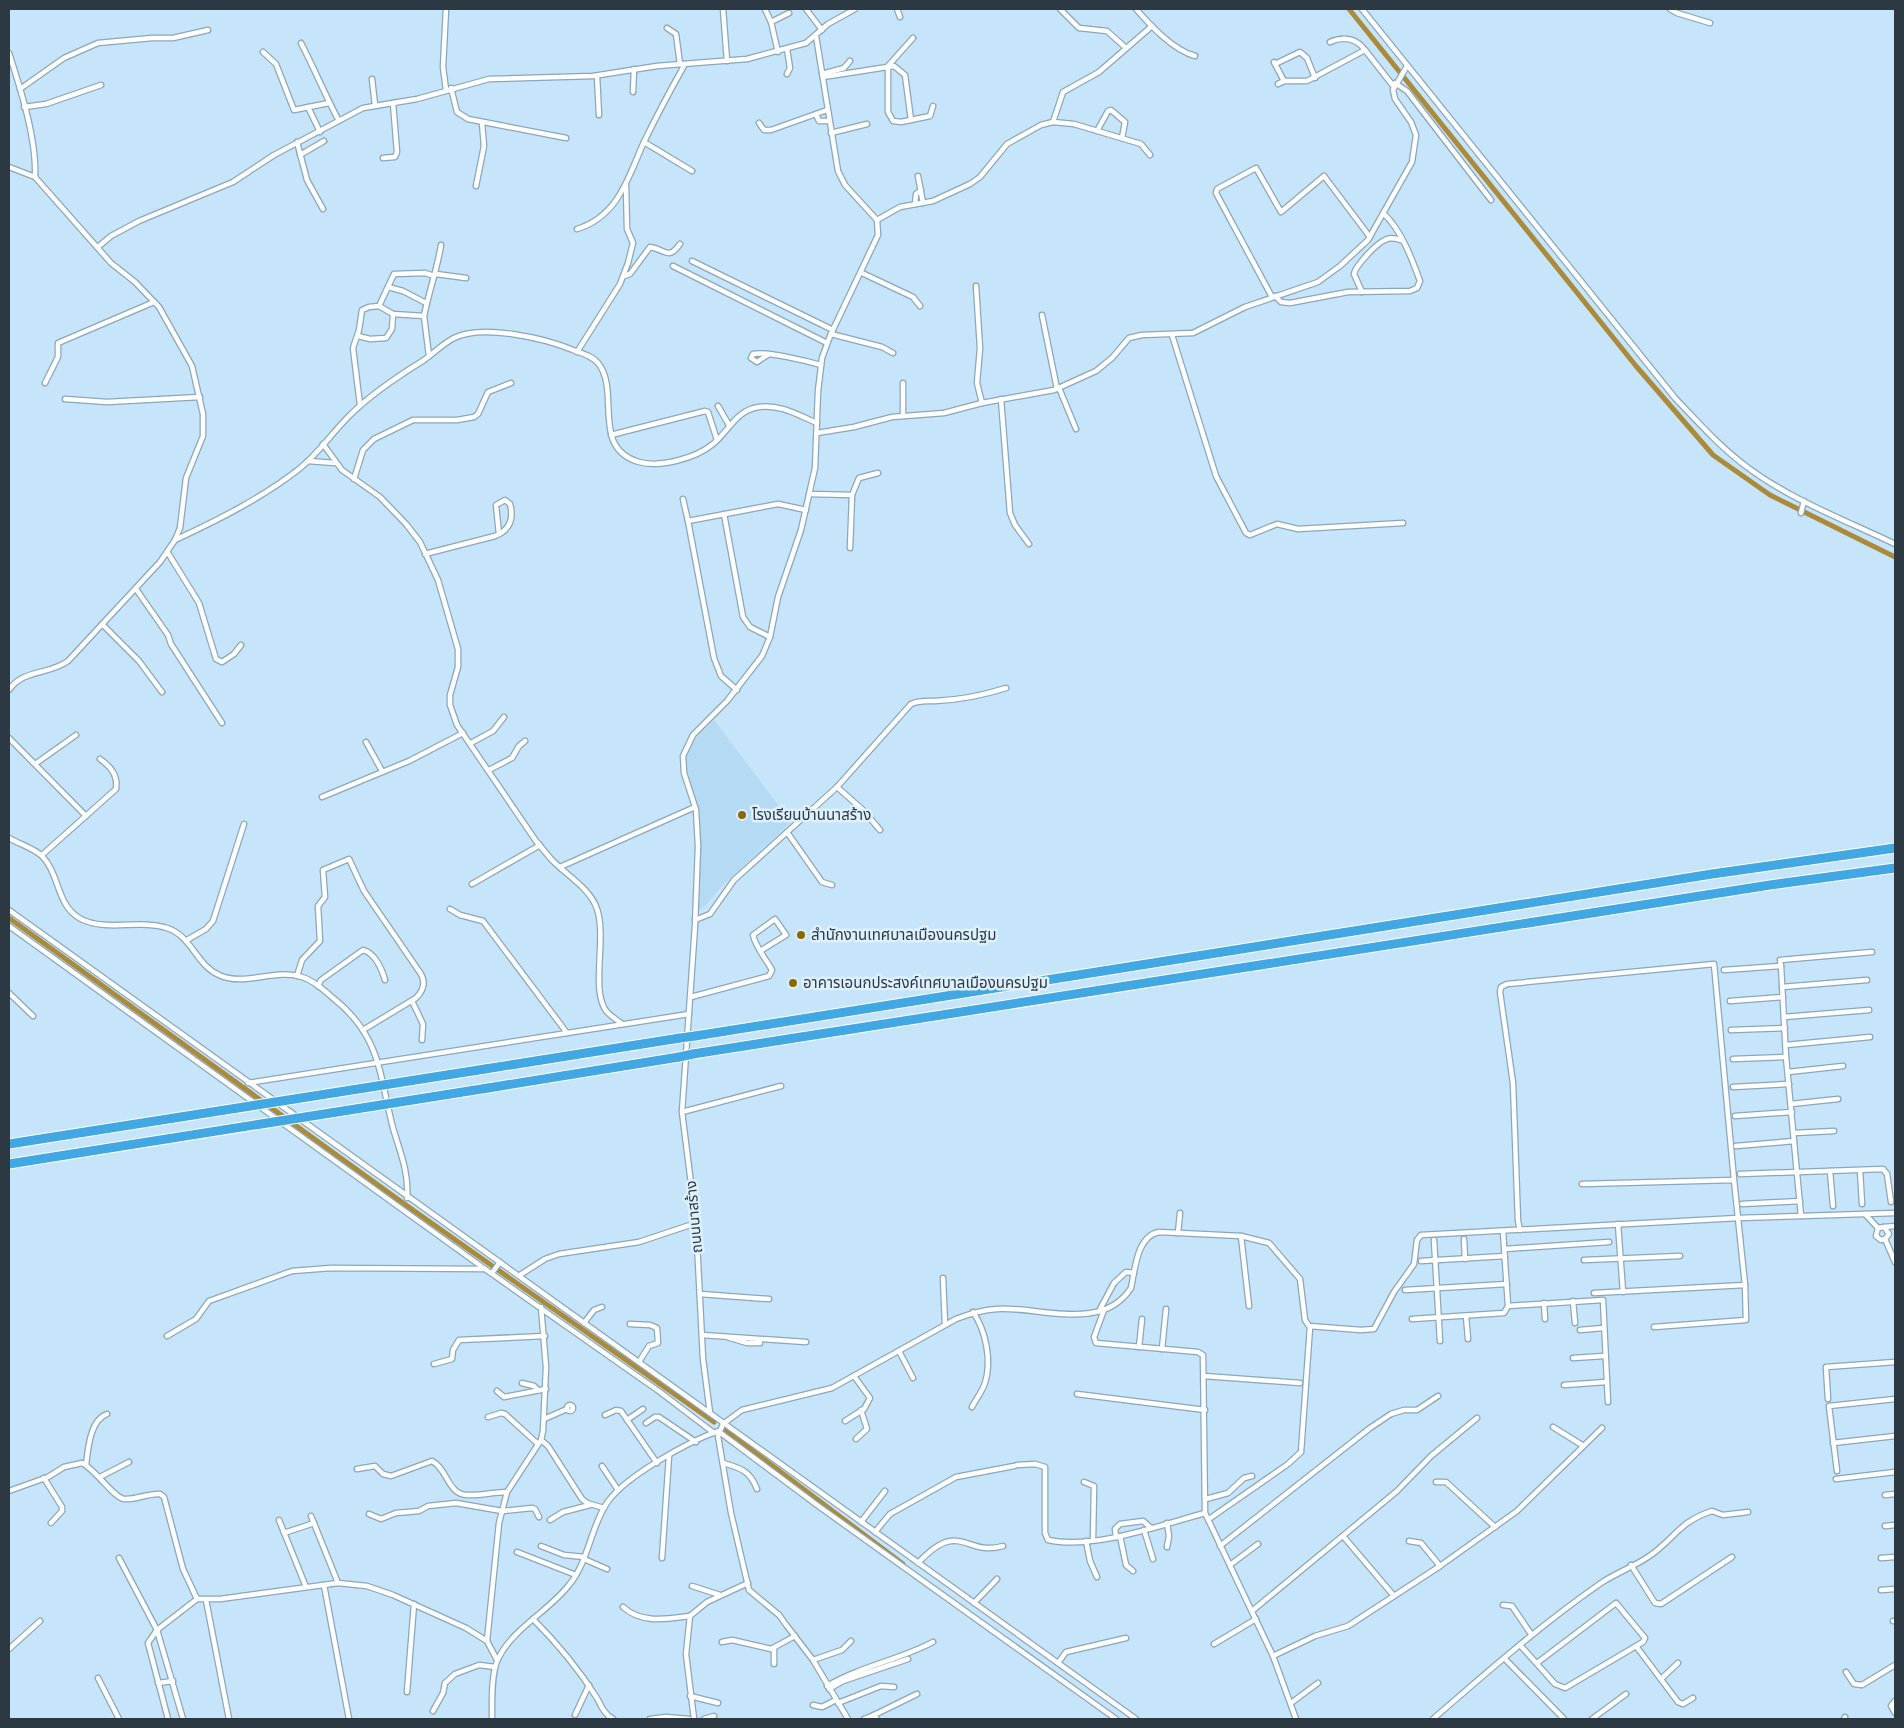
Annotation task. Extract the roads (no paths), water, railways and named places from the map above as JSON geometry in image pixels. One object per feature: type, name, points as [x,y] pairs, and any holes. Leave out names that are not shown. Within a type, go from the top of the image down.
[{"type":"highway","points":[[9,1144],[1532,903],[1895,848]]},
{"type":"highway","points":[[9,1164],[693,1054],[1535,922],[1895,868]]},
{"type":"street","points":[[445,9],[443,67],[448,89],[457,112],[461,116],[482,123],[566,138]]},
{"type":"street","points":[[723,9],[727,61]]},
{"type":"street","points":[[765,9],[771,22],[778,52]]},
{"type":"street","points":[[806,9],[822,30]]},
{"type":"street","points":[[98,247],[111,236],[139,221],[233,182],[297,142],[320,132],[359,110],[374,105],[393,103],[501,77],[597,76],[634,69],[747,59],[806,43],[854,9]]},
{"type":"street","points":[[897,9],[900,17]]},
{"type":"street","points":[[1060,9],[1079,28],[1107,31],[1126,48]]},
{"type":"street","points":[[1136,9],[1152,26],[1180,50],[1195,56]]},
{"type":"street","points":[[1362,9],[1675,398],[1715,440],[1747,467],[1804,503],[1895,544]]},
{"type":"street","points":[[1670,9],[1677,13],[1710,22]]},
{"type":"street","points":[[771,22],[789,13]]},
{"type":"street","points":[[1053,122],[1063,92],[1099,72],[1152,26]]},
{"type":"street","points":[[577,229],[589,225],[601,217],[626,185],[644,142],[682,64],[676,34],[667,28]]},
{"type":"street","points":[[20,89],[64,58],[98,43],[173,38],[208,30]]},
{"type":"street","points":[[816,36],[836,162],[842,180],[877,220],[900,207],[923,203],[945,196],[970,184],[988,169],[1007,144],[1033,129],[1053,122],[1074,124],[1142,144],[1150,155]]},
{"type":"street","points":[[913,38],[888,66],[889,117],[896,123],[930,116],[933,106]]},
{"type":"street","points":[[1330,42],[1342,38],[1354,40],[1396,83],[1407,90],[1490,200]]},
{"type":"street","points":[[301,43],[310,58],[329,103],[339,121]]},
{"type":"street","points":[[787,49],[790,68],[788,74]]},
{"type":"street","points":[[1278,84],[1284,81],[1298,82],[1315,78],[1365,50]]},
{"type":"street","points":[[9,52],[24,107],[35,164],[35,177]]},
{"type":"street","points":[[263,52],[276,64],[294,110],[329,103]]},
{"type":"street","points":[[1284,81],[1274,63],[1300,52],[1307,58],[1315,78]]},
{"type":"street","points":[[823,75],[844,68],[850,61]]},
{"type":"street","points":[[823,75],[894,66],[906,75],[912,120]]},
{"type":"street","points":[[817,433],[903,415],[944,413],[1001,399],[1058,389],[1096,371],[1112,358],[1129,338],[1142,335],[1172,335],[1201,330],[1245,307],[1310,285],[1327,276],[1354,255],[1370,237],[1412,162],[1416,145],[1414,128],[1395,99],[1396,83],[1407,66]]},
{"type":"street","points":[[633,92],[634,69]]},
{"type":"street","points":[[597,76],[599,115]]},
{"type":"street","points":[[372,79],[374,105]]},
{"type":"street","points":[[24,107],[46,104],[101,85]]},
{"type":"street","points":[[383,158],[395,157],[397,152],[393,103]]},
{"type":"street","points":[[308,107],[320,132]]},
{"type":"street","points":[[759,123],[764,130],[772,130],[828,110]]},
{"type":"street","points":[[1097,131],[1108,111],[1111,110],[1124,120],[1122,138]]},
{"type":"street","points":[[816,114],[819,122],[829,121]]},
{"type":"street","points":[[476,186],[484,146],[482,123]]},
{"type":"street","points":[[831,132],[867,124]]},
{"type":"street","points":[[300,155],[324,141]]},
{"type":"street","points":[[297,142],[307,180],[323,209]]},
{"type":"street","points":[[644,142],[692,171]]},
{"type":"street","points":[[9,167],[35,177],[111,263],[154,302],[176,335],[192,366],[200,397],[204,424],[203,436],[186,478],[180,528],[168,553],[61,666],[24,676],[9,690]]},
{"type":"street","points":[[1370,237],[1324,176],[1281,212],[1256,168],[1217,189],[1216,193],[1274,296],[1281,302],[1290,303],[1348,292],[1410,291],[1419,286],[1418,276],[1401,240],[1390,218],[1383,213]]},
{"type":"street","points":[[918,176],[923,203]]},
{"type":"street","points":[[578,352],[624,276],[633,243],[627,229],[626,185]]},
{"type":"street","points":[[915,204],[916,194],[921,190]]},
{"type":"street","name":"ถนนนาสร้าง","points":[[710,1413],[702,1335],[696,1223],[682,1112],[696,920],[698,829],[695,807],[684,773],[685,750],[694,735],[737,690],[762,656],[770,637],[778,597],[794,554],[815,468],[821,365],[827,342],[878,240],[877,220]]},
{"type":"street","points":[[1362,292],[1354,274],[1358,265],[1382,241],[1394,238],[1401,240]]},
{"type":"street","points":[[624,276],[630,274],[650,247],[669,253],[675,251],[680,244]]},
{"type":"street","points":[[429,356],[424,316],[441,245]]},
{"type":"street","points":[[692,261],[832,332],[882,347],[893,354]]},
{"type":"street","points":[[673,266],[827,342]]},
{"type":"street","points":[[379,306],[392,276],[398,273],[466,278]]},
{"type":"street","points":[[862,273],[913,297],[920,306]]},
{"type":"street","points":[[976,286],[980,348],[977,383],[982,403]]},
{"type":"street","points":[[388,287],[403,291],[426,303]]},
{"type":"street","points":[[45,382],[58,357],[58,343],[154,302]]},
{"type":"street","points":[[360,405],[353,348],[358,336],[362,310],[368,307],[379,306],[393,314],[424,316]]},
{"type":"street","points":[[358,336],[370,339],[388,336],[393,314]]},
{"type":"street","points":[[1042,315],[1058,389],[1076,429]]},
{"type":"street","points":[[175,540],[234,511],[283,481],[308,461],[360,405],[390,381],[456,337],[475,334],[527,336],[578,352],[596,361],[602,370],[607,389],[611,434],[617,445],[630,458],[650,464],[661,463],[705,449],[717,440],[729,425],[746,410],[770,406],[783,409],[817,423]]},
{"type":"street","points":[[1172,335],[1216,476],[1246,533],[1250,535],[1281,524],[1298,529],[1403,522]]},
{"type":"street","points":[[769,354],[821,365]]},
{"type":"street","points":[[354,479],[363,450],[374,439],[413,420],[457,420],[474,417],[478,414],[488,392],[511,383]]},
{"type":"street","points":[[903,383],[903,415]]},
{"type":"street","points":[[66,399],[107,402],[200,397]]},
{"type":"street","points":[[1001,399],[1010,513],[1015,525],[1029,544]]},
{"type":"street","points":[[718,406],[729,425]]},
{"type":"street","points":[[611,434],[706,411],[708,412],[717,440]]},
{"type":"street","points":[[323,444],[335,463],[391,507],[415,534],[426,554],[441,587],[457,643],[459,658],[450,705],[457,725],[540,845],[590,895],[597,908],[602,941],[600,968],[601,1000],[607,1011],[622,1024]]},
{"type":"street","points":[[308,461],[335,463]]},
{"type":"street","points":[[850,548],[852,495],[859,478],[878,473]]},
{"type":"street","points":[[809,494],[852,495]]},
{"type":"street","points":[[683,499],[716,664],[721,676],[737,690]]},
{"type":"street","points":[[426,554],[499,534],[507,529],[512,517],[510,504],[505,500],[496,505],[499,534]]},
{"type":"street","points":[[1801,513],[1804,503]]},
{"type":"street","points":[[688,521],[778,504],[806,510]]},
{"type":"street","points":[[724,514],[743,617],[750,627],[770,637]]},
{"type":"street","points":[[168,553],[199,603],[216,659],[222,662],[234,654],[241,645]]},
{"type":"street","points":[[136,588],[168,635],[171,644],[222,723]]},
{"type":"street","points":[[102,624],[139,661],[162,692]]},
{"type":"street","points":[[696,920],[710,914],[734,880],[836,787],[913,702],[976,695],[1006,688]]},
{"type":"street","points":[[471,743],[493,731],[504,717]]},
{"type":"street","points":[[322,797],[415,758],[463,733]]},
{"type":"street","points":[[36,764],[76,735]]},
{"type":"street","points":[[9,738],[86,816]]},
{"type":"street","points":[[489,770],[512,758],[519,746],[525,741]]},
{"type":"street","points":[[366,742],[382,771]]},
{"type":"street","points":[[42,855],[116,790],[118,781],[110,767],[100,759]]},
{"type":"street","points":[[836,787],[863,810],[880,830]]},
{"type":"street","points":[[560,867],[695,807]]},
{"type":"street","points":[[187,940],[206,929],[213,922],[244,824]]},
{"type":"street","points":[[787,832],[820,880],[825,884],[832,885]]},
{"type":"street","points":[[9,838],[42,855],[65,903],[81,918],[104,923],[157,925],[177,932],[187,940],[210,969],[222,977],[239,978],[287,974],[298,976],[318,986],[342,1004],[363,1030],[380,1062],[393,1127],[406,1168],[407,1198]]},
{"type":"street","points":[[472,884],[540,845]]},
{"type":"street","points":[[298,976],[302,960],[320,942],[318,906],[325,897],[323,870],[348,859],[364,891],[423,978],[422,992],[412,1001],[363,1030]]},
{"type":"street","points":[[450,909],[460,915],[483,921],[567,1033]]},
{"type":"street","points":[[9,910],[407,1198],[499,1263],[520,1275],[723,1424],[1136,1719]]},
{"type":"street","points":[[691,997],[769,976],[772,970],[760,951],[753,935],[775,919],[786,935],[760,951]]},
{"type":"street","points":[[9,926],[485,1269],[493,1272],[1116,1719]]},
{"type":"street","points":[[318,986],[321,980],[363,950],[367,951],[381,966],[385,980]]},
{"type":"street","points":[[1801,1216],[1786,1057],[1780,960],[1872,952]]},
{"type":"street","points":[[1520,1230],[1518,1221],[1513,1083],[1500,992],[1501,986],[1714,964],[1734,1180],[1746,1285],[1746,1318],[1744,1321],[1654,1327]]},
{"type":"street","points":[[1724,970],[1781,966]]},
{"type":"street","points":[[1782,987],[1867,980]]},
{"type":"street","points":[[9,993],[33,1016]]},
{"type":"street","points":[[1730,1001],[1783,998]]},
{"type":"street","points":[[412,1001],[423,1024],[422,1040]]},
{"type":"street","points":[[1784,1017],[1869,1010]]},
{"type":"street","points":[[248,1083],[689,1014]]},
{"type":"street","points":[[1731,1030],[1785,1028]]},
{"type":"street","points":[[1786,1044],[1870,1037]]},
{"type":"street","points":[[1732,1059],[1786,1057]]},
{"type":"street","points":[[1788,1072],[1843,1066]]},
{"type":"street","points":[[1733,1087],[1789,1084]]},
{"type":"street","points":[[682,1112],[781,1086]]},
{"type":"street","points":[[1791,1104],[1838,1099]]},
{"type":"street","points":[[1735,1116],[1792,1112]]},
{"type":"street","points":[[1794,1133],[1834,1131]]},
{"type":"street","points":[[1736,1146],[1794,1141]]},
{"type":"street","points":[[1860,1170],[1862,1204]]},
{"type":"street","points":[[1740,1174],[1886,1170],[1890,1184],[1891,1202]]},
{"type":"street","points":[[1830,1171],[1834,1206]]},
{"type":"street","points":[[1582,1184],[1734,1180]]},
{"type":"street","points":[[1742,1204],[1800,1201]]},
{"type":"street","points":[[1178,1233],[1180,1213]]},
{"type":"street","points":[[1310,1327],[1374,1329],[1394,1292],[1414,1264],[1416,1240],[1421,1235],[1738,1218],[1895,1213]]},
{"type":"street","points":[[1865,1214],[1878,1228]]},
{"type":"street","points":[[520,1275],[545,1259],[559,1254],[639,1242],[696,1223]]},
{"type":"street","points":[[1618,1224],[1622,1292]]},
{"type":"street","points":[[1878,1228],[1895,1226]]},
{"type":"street","points":[[1884,1227],[1888,1231],[1885,1239],[1895,1262]]},
{"type":"street","points":[[1878,1228],[1876,1236],[1881,1240],[1885,1239]]},
{"type":"street","points":[[1412,1319],[1504,1313],[1508,1306],[1504,1231]]},
{"type":"street","points":[[492,1719],[497,1660],[508,1644],[569,1586],[584,1558],[604,1508],[618,1490],[657,1463],[716,1432],[723,1424],[742,1410],[832,1388],[945,1325],[973,1312],[998,1309],[1070,1314],[1102,1310],[1127,1294],[1143,1243],[1149,1235],[1159,1232],[1242,1236],[1269,1243],[1300,1279],[1305,1320],[1310,1327],[1301,1452],[1288,1464],[1209,1519]]},
{"type":"street","points":[[1242,1236],[1249,1306]]},
{"type":"street","points":[[1464,1239],[1465,1258]]},
{"type":"street","points":[[1434,1240],[1440,1341]]},
{"type":"street","points":[[1505,1249],[1609,1242]]},
{"type":"street","points":[[1421,1261],[1505,1256]]},
{"type":"street","points":[[1584,1260],[1680,1256]]},
{"type":"street","points":[[493,1272],[499,1263]]},
{"type":"street","points":[[167,1336],[196,1319],[209,1301],[292,1271],[331,1268],[485,1269]]},
{"type":"street","points":[[1134,1273],[1126,1272],[1114,1283],[1102,1310],[1094,1337],[1096,1343],[1198,1352],[1203,1355],[1205,1513],[1273,1656],[1296,1719]]},
{"type":"street","points":[[943,1278],[945,1325]]},
{"type":"street","points":[[1405,1290],[1507,1284]]},
{"type":"street","points":[[1594,1293],[1746,1285]]},
{"type":"street","points":[[700,1294],[769,1299]]},
{"type":"street","points":[[1508,1306],[1603,1300],[1604,1356],[1608,1402]]},
{"type":"street","points":[[1573,1301],[1575,1323]]},
{"type":"street","points":[[1544,1303],[1545,1319]]},
{"type":"street","points":[[497,1660],[487,1641],[502,1511],[507,1492],[540,1442],[544,1419],[546,1389],[541,1307]]},
{"type":"street","points":[[584,1322],[594,1310],[602,1307]]},
{"type":"street","points":[[1162,1349],[1166,1308]]},
{"type":"street","points":[[972,1407],[983,1388],[986,1373],[986,1345],[983,1330],[973,1312]]},
{"type":"street","points":[[1466,1316],[1468,1339]]},
{"type":"street","points":[[1139,1348],[1142,1319]]},
{"type":"street","points":[[630,1324],[650,1325],[657,1328],[658,1332],[658,1343],[649,1346],[639,1362]]},
{"type":"street","points":[[1580,1330],[1603,1328]]},
{"type":"street","points":[[702,1335],[806,1342]]},
{"type":"street","points":[[434,1364],[452,1359],[453,1350],[459,1340],[544,1336]]},
{"type":"street","points":[[726,1336],[747,1343],[760,1343]]},
{"type":"street","points":[[899,1351],[913,1378]]},
{"type":"street","points":[[1573,1358],[1604,1356]]},
{"type":"street","points":[[1828,1399],[1826,1367],[1895,1362]]},
{"type":"street","points":[[845,1421],[861,1410],[870,1398],[854,1376]]},
{"type":"street","points":[[1204,1376],[1300,1383]]},
{"type":"street","points":[[1564,1385],[1606,1382]]},
{"type":"street","points":[[522,1383],[534,1386],[538,1390]]},
{"type":"street","points":[[498,1391],[504,1397],[546,1389]]},
{"type":"street","points":[[1077,1394],[1205,1410]]},
{"type":"street","points":[[1220,1546],[1374,1425],[1397,1412],[1417,1410],[1438,1396]]},
{"type":"street","points":[[1836,1471],[1830,1405],[1895,1398]]},
{"type":"street","points":[[544,1419],[567,1409]]},
{"type":"street","points":[[605,1415],[619,1409],[657,1463]]},
{"type":"street","points":[[627,1420],[643,1409]]},
{"type":"street","points":[[856,1439],[867,1428],[861,1410]]},
{"type":"street","points":[[488,1417],[501,1412],[548,1446],[577,1492],[590,1504],[604,1508]]},
{"type":"street","points":[[86,1465],[91,1435],[100,1418],[107,1414]]},
{"type":"street","points":[[646,1423],[655,1417],[659,1417],[696,1442]]},
{"type":"street","points":[[1252,1611],[1397,1491],[1431,1456],[1477,1418]]},
{"type":"street","points":[[1553,1427],[1582,1445]]},
{"type":"street","points":[[1273,1656],[1315,1636],[1348,1626],[1440,1566],[1529,1501],[1582,1445],[1602,1428]]},
{"type":"street","points":[[716,1432],[731,1513],[748,1583],[754,1596],[779,1615],[813,1660],[848,1719]]},
{"type":"street","points":[[1833,1443],[1895,1436]]},
{"type":"street","points":[[662,1558],[669,1456]]},
{"type":"street","points":[[357,1470],[375,1466],[383,1474],[391,1476],[432,1461],[441,1468],[454,1489],[463,1494],[507,1492]]},
{"type":"street","points":[[100,1477],[129,1462]]},
{"type":"street","points":[[723,1463],[744,1469],[753,1479],[757,1489]]},
{"type":"street","points":[[9,1491],[74,1464],[86,1465],[119,1497],[126,1499],[154,1493],[160,1494],[164,1497],[183,1569],[197,1599]]},
{"type":"street","points":[[875,1532],[890,1514],[956,1477],[1036,1464],[1045,1467],[1045,1533],[1048,1540],[1086,1541],[1118,1536],[1205,1513]]},
{"type":"street","points":[[602,1466],[618,1490]]},
{"type":"street","points":[[1836,1479],[1895,1472]]},
{"type":"street","points":[[1206,1499],[1228,1492],[1244,1478],[1252,1476]]},
{"type":"street","points":[[44,1478],[62,1507],[62,1511],[51,1523]]},
{"type":"street","points":[[1084,1482],[1094,1486],[1093,1540]]},
{"type":"street","points":[[1436,1482],[1446,1482],[1495,1527]]},
{"type":"street","points":[[861,1522],[885,1491]]},
{"type":"street","points":[[1885,1495],[1895,1494]]},
{"type":"street","points":[[369,1514],[381,1519],[396,1513],[419,1512],[428,1506],[456,1503],[502,1511],[532,1508],[535,1509],[539,1517]]},
{"type":"street","points":[[550,1520],[557,1514],[590,1504]]},
{"type":"street","points":[[1433,1719],[1505,1659],[1531,1634],[1603,1582],[1647,1557],[1683,1524],[1712,1511],[1724,1515],[1748,1512]]},
{"type":"street","points":[[311,1516],[338,1583]]},
{"type":"street","points":[[279,1520],[306,1587]]},
{"type":"street","points":[[1133,1571],[1126,1565],[1115,1529],[1120,1524],[1143,1520],[1150,1528]]},
{"type":"street","points":[[284,1533],[314,1522]]},
{"type":"street","points":[[1167,1523],[1170,1536],[1167,1547]]},
{"type":"street","points":[[1885,1526],[1895,1525]]},
{"type":"street","points":[[1144,1530],[1153,1559]]},
{"type":"street","points":[[1343,1536],[1394,1596]]},
{"type":"street","points":[[918,1563],[930,1551],[945,1542],[961,1541],[993,1548],[1003,1546]]},
{"type":"street","points":[[1086,1541],[1092,1568],[1097,1577]]},
{"type":"street","points":[[1409,1541],[1421,1543],[1440,1566]]},
{"type":"street","points":[[1230,1565],[1258,1544]]},
{"type":"street","points":[[541,1546],[564,1555],[584,1558],[607,1569]]},
{"type":"street","points":[[518,1552],[576,1575]]},
{"type":"street","points":[[1631,1566],[1655,1603],[1661,1604],[1732,1557]]},
{"type":"street","points":[[1881,1558],[1895,1557]]},
{"type":"street","points":[[119,1558],[158,1630],[184,1719]]},
{"type":"street","points":[[974,1603],[997,1579]]},
{"type":"street","points":[[168,1719],[148,1643],[158,1630],[197,1599],[206,1600],[338,1583],[367,1586],[414,1604],[487,1641]]},
{"type":"street","points":[[623,1607],[639,1618],[690,1616],[720,1595],[748,1583]]},
{"type":"street","points":[[324,1585],[348,1719]]},
{"type":"street","points":[[692,1586],[720,1595]]},
{"type":"street","points":[[1881,1590],[1895,1588]]},
{"type":"street","points":[[206,1600],[228,1719]]},
{"type":"street","points":[[1520,1645],[1537,1664],[1559,1687],[1570,1688],[1636,1646],[1645,1638],[1616,1603],[1537,1664]]},
{"type":"street","points":[[407,1692],[414,1604]]},
{"type":"street","points":[[1503,1605],[1512,1606],[1531,1634]]},
{"type":"street","points":[[690,1616],[686,1654],[694,1719]]},
{"type":"street","points":[[533,1619],[563,1649],[589,1685],[606,1713],[614,1719]]},
{"type":"street","points":[[1214,1644],[1256,1620]]},
{"type":"street","points":[[9,1649],[40,1621]]},
{"type":"street","points":[[722,1642],[732,1640],[769,1649],[795,1636]]},
{"type":"street","points":[[1058,1663],[1066,1652],[1126,1638]]},
{"type":"street","points":[[813,1660],[842,1650],[851,1641]]},
{"type":"street","points":[[828,1687],[862,1669],[903,1656],[933,1642]]},
{"type":"street","points":[[1636,1646],[1681,1704],[1693,1698]]},
{"type":"street","points":[[774,1648],[774,1664]]},
{"type":"street","points":[[828,1687],[908,1659]]},
{"type":"street","points":[[1505,1659],[1564,1719]]},
{"type":"street","points":[[1660,1679],[1678,1663]]},
{"type":"street","points":[[432,1711],[443,1693],[445,1683],[455,1674],[479,1665],[495,1667]]},
{"type":"street","points":[[1846,1672],[1854,1684],[1862,1685],[1895,1665]]},
{"type":"street","points":[[98,1678],[119,1719]]},
{"type":"street","points":[[158,1683],[173,1681]]},
{"type":"street","points":[[1291,1703],[1318,1683]]},
{"type":"street","points":[[575,1715],[589,1685]]},
{"type":"street","points":[[812,1706],[819,1707],[881,1686],[894,1687]]},
{"type":"street","points":[[864,1719],[875,1717],[917,1694]]},
{"type":"street","points":[[1592,1719],[1626,1694]]},
{"type":"street","points":[[690,1696],[718,1703]]},
{"type":"street","points":[[1895,1701],[1891,1706],[1895,1713]]},
{"type":"street","points":[[704,1719],[714,1716]]},
{"type":"street","points":[[650,1719],[666,1717],[689,1719]]},
{"type":"waterway","points":[[1349,9],[1636,366],[1713,455],[1770,495],[1895,557]]},
{"type":"waterway","points":[[9,918],[403,1203],[714,1422]]},
{"type":"waterway","points":[[725,1430],[903,1564]]},
{"type":"place","name":"โรงเรียนบ้านนาสร้าง","points":[[742,815]]},
{"type":"place","name":"สำนักงานเทศบาลเมืองนครปฐม","points":[[801,935]]},
{"type":"place","name":"อาคารเอนกประสงค์เทศบาลเมืองนครปฐม","points":[[793,983]]}]
